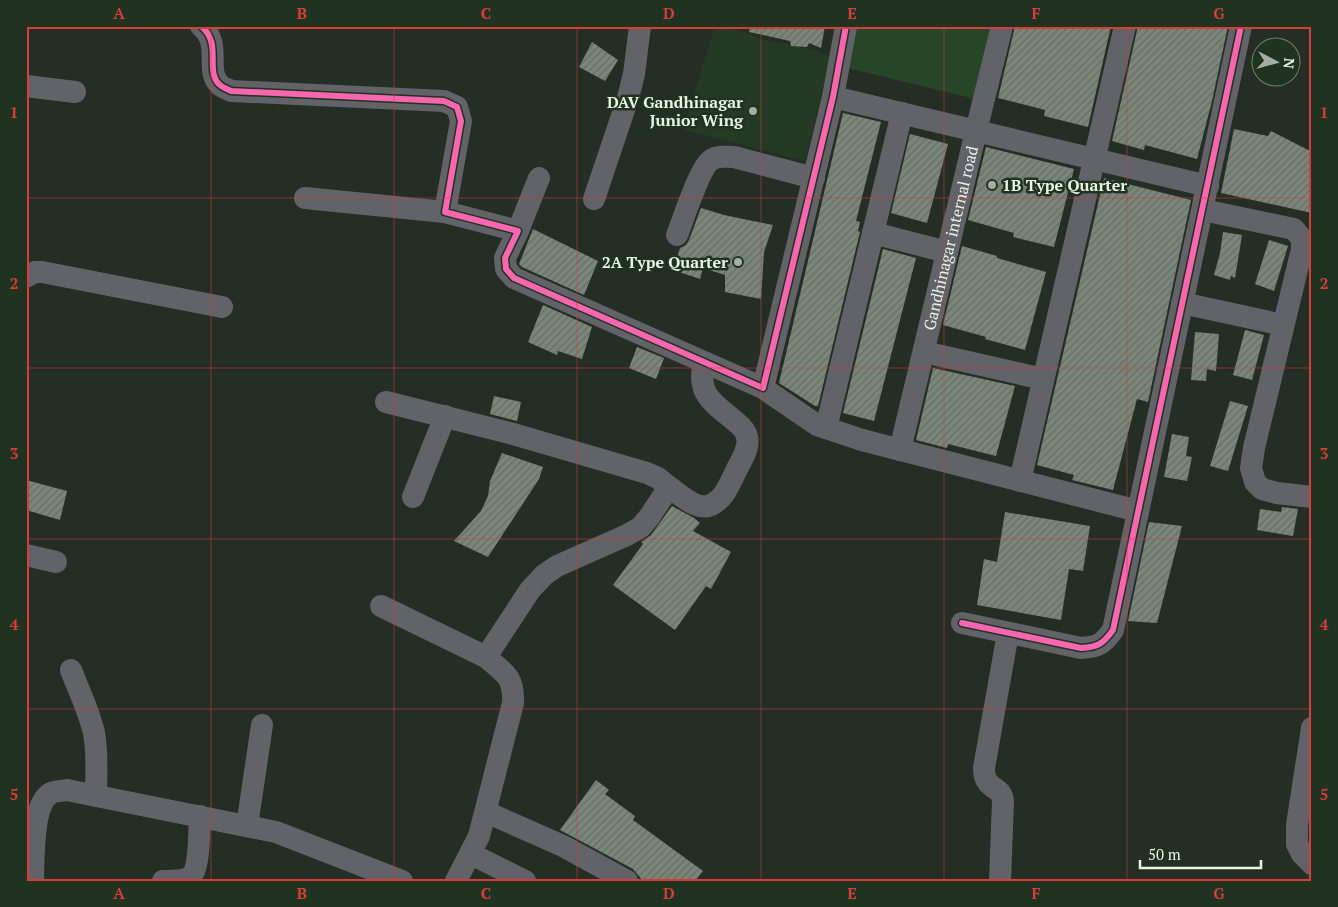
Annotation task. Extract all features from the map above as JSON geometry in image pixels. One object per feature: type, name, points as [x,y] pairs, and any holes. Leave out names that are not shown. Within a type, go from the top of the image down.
[{"type":"street","points":[[201,26],[206,30],[212,41],[213,73],[219,85],[231,91],[444,101],[457,107],[461,121],[445,212]]},
{"type":"street","points":[[594,199],[628,98],[634,74],[640,26]]},
{"type":"street","points":[[763,388],[814,178],[846,26]]},
{"type":"street","name":"Gandhinagar internal road","points":[[900,450],[1002,26]]},
{"type":"street","points":[[1020,481],[1125,26]]},
{"type":"street","points":[[962,623],[1081,648],[1094,647],[1106,641],[1113,630],[1241,26]]},
{"type":"street","points":[[26,86],[75,92]]},
{"type":"street","points":[[832,97],[1208,186]]},
{"type":"street","points":[[826,428],[902,113]]},
{"type":"street","points":[[677,235],[702,172],[710,160],[721,156],[734,157],[814,178]]},
{"type":"street","points":[[539,178],[505,258],[506,269],[514,278],[763,388],[817,425],[862,440],[1138,511]]},
{"type":"street","points":[[305,198],[445,212],[518,231]]},
{"type":"street","points":[[1203,210],[1294,229],[1302,239],[1303,286],[1283,325],[1251,468],[1255,482],[1262,488],[1277,493],[1312,497]]},
{"type":"street","points":[[873,233],[947,252]]},
{"type":"street","points":[[26,277],[35,272],[42,272],[222,307]]},
{"type":"street","points":[[1182,303],[1283,325]]},
{"type":"street","points":[[924,352],[1043,379]]},
{"type":"street","points":[[386,402],[510,432],[647,473],[658,478],[690,502],[702,507],[711,505],[723,497],[746,450],[747,437],[742,427],[707,397],[701,376],[704,363]]},
{"type":"street","points":[[412,497],[445,416]]},
{"type":"street","points":[[486,657],[530,590],[544,575],[556,566],[641,527],[669,486]]},
{"type":"street","points":[[26,554],[56,562]]},
{"type":"street","points":[[381,606],[486,657],[509,677],[513,688],[513,703],[479,836],[456,881]]},
{"type":"street","points":[[1000,881],[1003,801],[1002,795],[997,788],[990,785],[985,779],[984,768],[1008,633]]},
{"type":"street","points":[[71,670],[87,710],[94,734],[96,796]]},
{"type":"street","points":[[248,826],[262,725]]},
{"type":"street","points":[[1312,728],[1297,825],[1298,844],[1302,854],[1312,864]]},
{"type":"street","points":[[32,881],[36,820],[34,805],[51,793],[67,790],[276,832],[402,881]]},
{"type":"street","points":[[486,812],[563,846],[627,881]]},
{"type":"street","points":[[163,881],[184,880],[191,876],[196,868],[200,816]]},
{"type":"street","points":[[471,854],[525,881]]},
{"type":"shaded area","name":"DAV Gandhinagar Junior Wing","points":[[715,26],[726,26],[765,40],[812,49],[833,58],[822,91],[805,161],[683,130]]},
{"type":"shaded area","points":[[853,26],[994,26],[975,99],[843,67]]},
{"type":"building","points":[[750,26],[825,26],[821,48],[809,43],[807,47],[791,46],[790,41],[749,32]]},
{"type":"building","points":[[1015,26],[1111,26],[1088,127],[1044,116],[1045,110],[998,98]]},
{"type":"building","points":[[1138,26],[1228,26],[1197,159],[1145,145],[1144,150],[1112,141]]},
{"type":"building","points":[[592,42],[618,60],[605,81],[579,67]]},
{"type":"building","points":[[843,113],[881,122],[856,221],[860,222],[858,231],[860,232],[818,406],[815,406],[779,383]]},
{"type":"building","points":[[1234,129],[1268,136],[1271,131],[1312,152],[1312,213],[1221,193]]},
{"type":"building","points":[[910,134],[948,144],[927,223],[891,213]]},
{"type":"building","points":[[986,147],[1074,169],[1054,247],[1013,237],[1014,233],[968,220]]},
{"type":"building","points":[[1104,178],[1191,200],[1148,402],[1137,399],[1113,490],[1072,480],[1074,475],[1037,465]]},
{"type":"building","name":"2A Type Quarter","points":[[701,208],[724,215],[773,225],[764,252],[761,299],[725,292],[725,275],[703,268],[700,279],[673,270],[680,248],[686,245],[689,240]]},
{"type":"building","points":[[533,229],[598,261],[584,295],[519,264]]},
{"type":"building","points":[[1223,232],[1242,235],[1235,278],[1231,276],[1230,280],[1214,275]]},
{"type":"building","points":[[1269,240],[1288,246],[1274,291],[1255,284]]},
{"type":"building","points":[[962,246],[1046,272],[1025,350],[943,325]]},
{"type":"building","points":[[883,249],[916,258],[874,421],[843,413]]},
{"type":"building","points":[[543,305],[592,327],[582,359],[558,351],[557,355],[528,342]]},
{"type":"building","points":[[1245,330],[1264,335],[1252,380],[1233,375]]},
{"type":"building","points":[[1195,332],[1219,334],[1216,371],[1207,369],[1206,381],[1191,380]]},
{"type":"building","points":[[637,347],[664,358],[656,379],[629,368]]},
{"type":"building","points":[[933,368],[1015,386],[996,456],[948,444],[947,448],[916,440]]},
{"type":"building","points":[[494,396],[521,402],[517,421],[490,414]]},
{"type":"building","points":[[1230,401],[1248,406],[1228,471],[1210,466]]},
{"type":"building","points":[[1172,434],[1189,437],[1186,456],[1192,457],[1187,481],[1164,477]]},
{"type":"building","points":[[502,453],[543,467],[539,479],[488,557],[454,541],[481,511],[488,496],[490,481]]},
{"type":"building","points":[[26,480],[67,491],[60,520],[26,510]]},
{"type":"building","points":[[672,506],[700,523],[693,531],[731,552],[711,589],[706,586],[675,630],[613,585],[643,544],[641,542],[651,535]]},
{"type":"building","points":[[1282,507],[1298,509],[1293,536],[1257,530],[1260,509],[1281,512]]},
{"type":"building","points":[[1005,512],[1090,526],[1083,571],[1069,569],[1061,620],[977,605],[984,559],[997,562]]},
{"type":"building","points":[[1149,522],[1182,526],[1157,623],[1128,621]]},
{"type":"building","points":[[596,780],[609,790],[605,794],[635,816],[633,820],[703,871],[695,881],[643,881],[633,869],[560,830]]},
{"type":"cycle path","points":[[201,26],[211,41],[215,79],[221,86],[231,91],[444,101],[457,107],[461,121],[445,212],[518,231],[505,258],[506,269],[514,278],[763,388],[833,97],[846,26]]},
{"type":"cycle path","points":[[962,623],[1081,648],[1100,644],[1113,630],[1241,26]]},
{"type":"place","name":"DAV Gandhinagar Junior Wing","points":[[753,111]]},
{"type":"place","name":"1B Type Quarter","points":[[992,185]]},
{"type":"place","name":"2A Type Quarter","points":[[738,262]]}]
